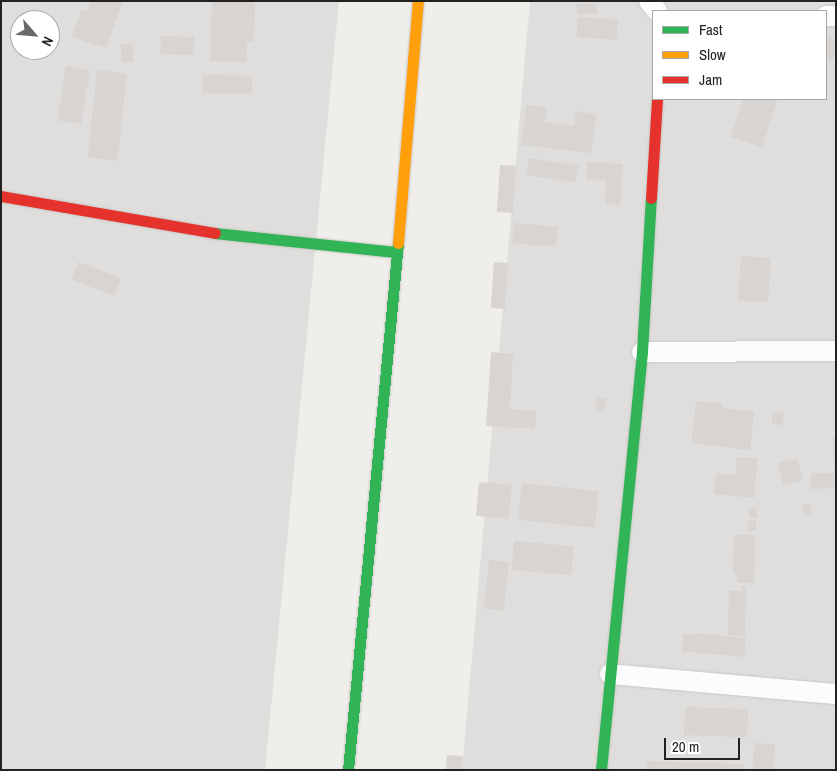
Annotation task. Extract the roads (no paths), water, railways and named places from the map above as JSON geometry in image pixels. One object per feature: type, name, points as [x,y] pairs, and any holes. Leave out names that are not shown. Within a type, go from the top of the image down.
[{"type":"street","points":[[348,770],[397,252],[418,1]]},
{"type":"street","points":[[601,770],[642,352],[657,100]]},
{"type":"street","points":[[1,196],[39,201],[200,232],[397,252]]},
{"type":"street","points":[[642,352],[836,351]]},
{"type":"street","points":[[610,674],[836,694]]}]
